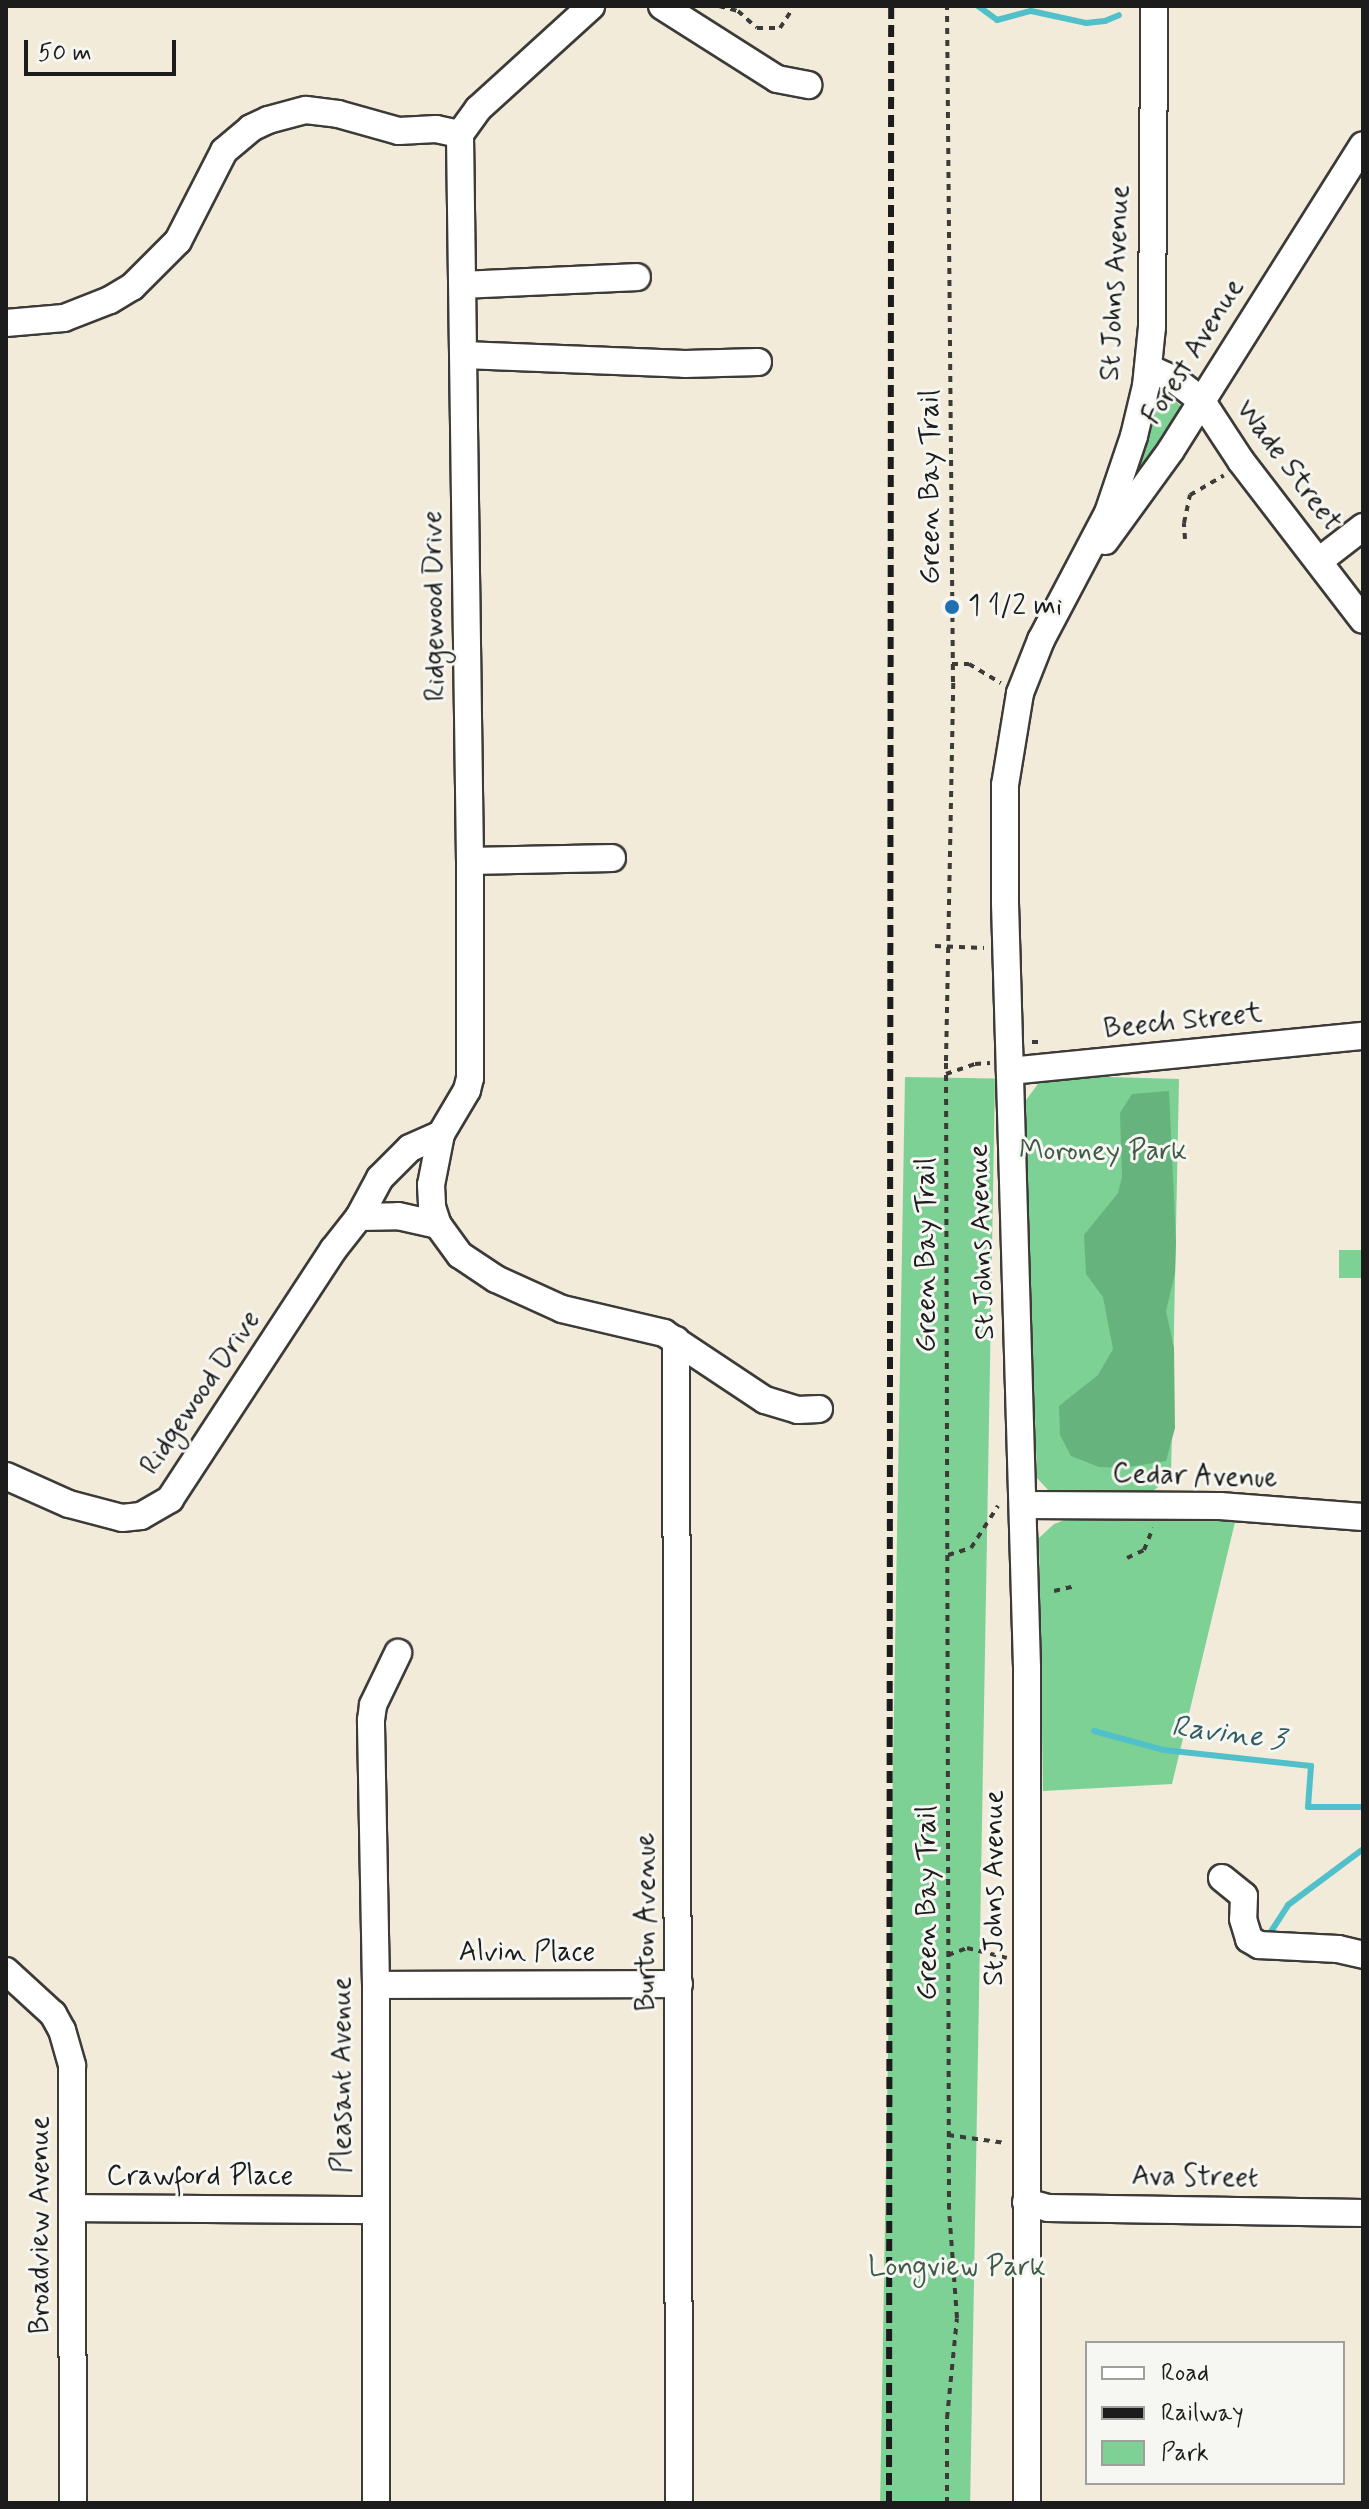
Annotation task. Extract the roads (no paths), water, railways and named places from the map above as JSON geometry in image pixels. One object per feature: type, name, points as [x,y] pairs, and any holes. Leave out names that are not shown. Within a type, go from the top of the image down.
[{"type":"street","points":[[6,323],[64,318],[99,305],[132,287],[178,241],[224,151],[251,128],[306,110],[338,114],[399,131],[436,129],[460,134],[478,109],[591,6]]},
{"type":"street","points":[[662,6],[777,79],[808,85]]},
{"type":"street","name":"St Johns Avenue","points":[[1027,2503],[1025,1505],[1004,1067],[1005,785],[1020,693],[1041,640],[1108,513],[1134,436],[1148,368],[1153,264],[1154,6]]},
{"type":"street","name":"Ridgewood Drive","points":[[6,1476],[98,1515],[122,1518],[141,1516],[158,1508],[183,1482],[333,1250],[359,1217],[380,1178],[410,1148],[441,1134],[470,1078],[460,134]]},
{"type":"street","name":"Forest Avenue","points":[[1071,586],[1144,490],[1363,145]]},
{"type":"street","points":[[463,285],[637,277]]},
{"type":"street","points":[[464,355],[685,364],[758,362]]},
{"type":"street","name":"Wade Street","points":[[1148,368],[1175,380],[1201,400],[1241,461],[1363,620]]},
{"type":"street","points":[[1319,561],[1363,527]]},
{"type":"street","points":[[470,861],[612,858]]},
{"type":"street","name":"Beech Street","points":[[1004,1067],[1363,1036]]},
{"type":"street","points":[[441,1134],[431,1185],[438,1225],[460,1255],[533,1297],[583,1314],[651,1328],[676,1340],[765,1400],[798,1410],[819,1409]]},
{"type":"street","points":[[359,1217],[398,1216],[438,1225]]},
{"type":"street","name":"Burton Avenue","points":[[676,1340],[679,2503]]},
{"type":"street","name":"Cedar Avenue","points":[[1025,1505],[1220,1506],[1363,1517]]},
{"type":"street","name":"Pleasant Avenue","points":[[376,2503],[376,1985],[371,1720],[373,1705],[398,1653]]},
{"type":"street","points":[[1222,1878],[1244,1896],[1243,1919],[1249,1939],[1259,1945],[1338,1949],[1363,1955]]},
{"type":"street","name":"Broadview Avenue","points":[[6,1971],[53,2014],[68,2049],[73,2083],[73,2503]]},
{"type":"street","name":"Alvin Place","points":[[376,1985],[679,1984]]},
{"type":"street","name":"Ava Street","points":[[1026,2202],[1048,2208],[1363,2213]]},
{"type":"street","name":"Crawford Place","points":[[73,2208],[375,2210]]},
{"type":"waterway","name":"Ravine 3","points":[[978,6],[997,20],[1031,11],[1086,23],[1105,21],[1119,15]]},
{"type":"waterway","name":"Ravine 3","points":[[1094,1731],[1164,1750],[1311,1766],[1308,1807],[1363,1807]]},
{"type":"waterway","points":[[1272,1930],[1288,1905],[1363,1849]]},
{"type":"railway","points":[[889,2503],[891,6]]},
{"type":"place","name":"1 1/2 mi","points":[[952,607]]},
{"type":"park label","name":"Moroney Park","points":[[1103,1152]]},
{"type":"park label","name":"Longview Park","points":[[957,2268]]}]
